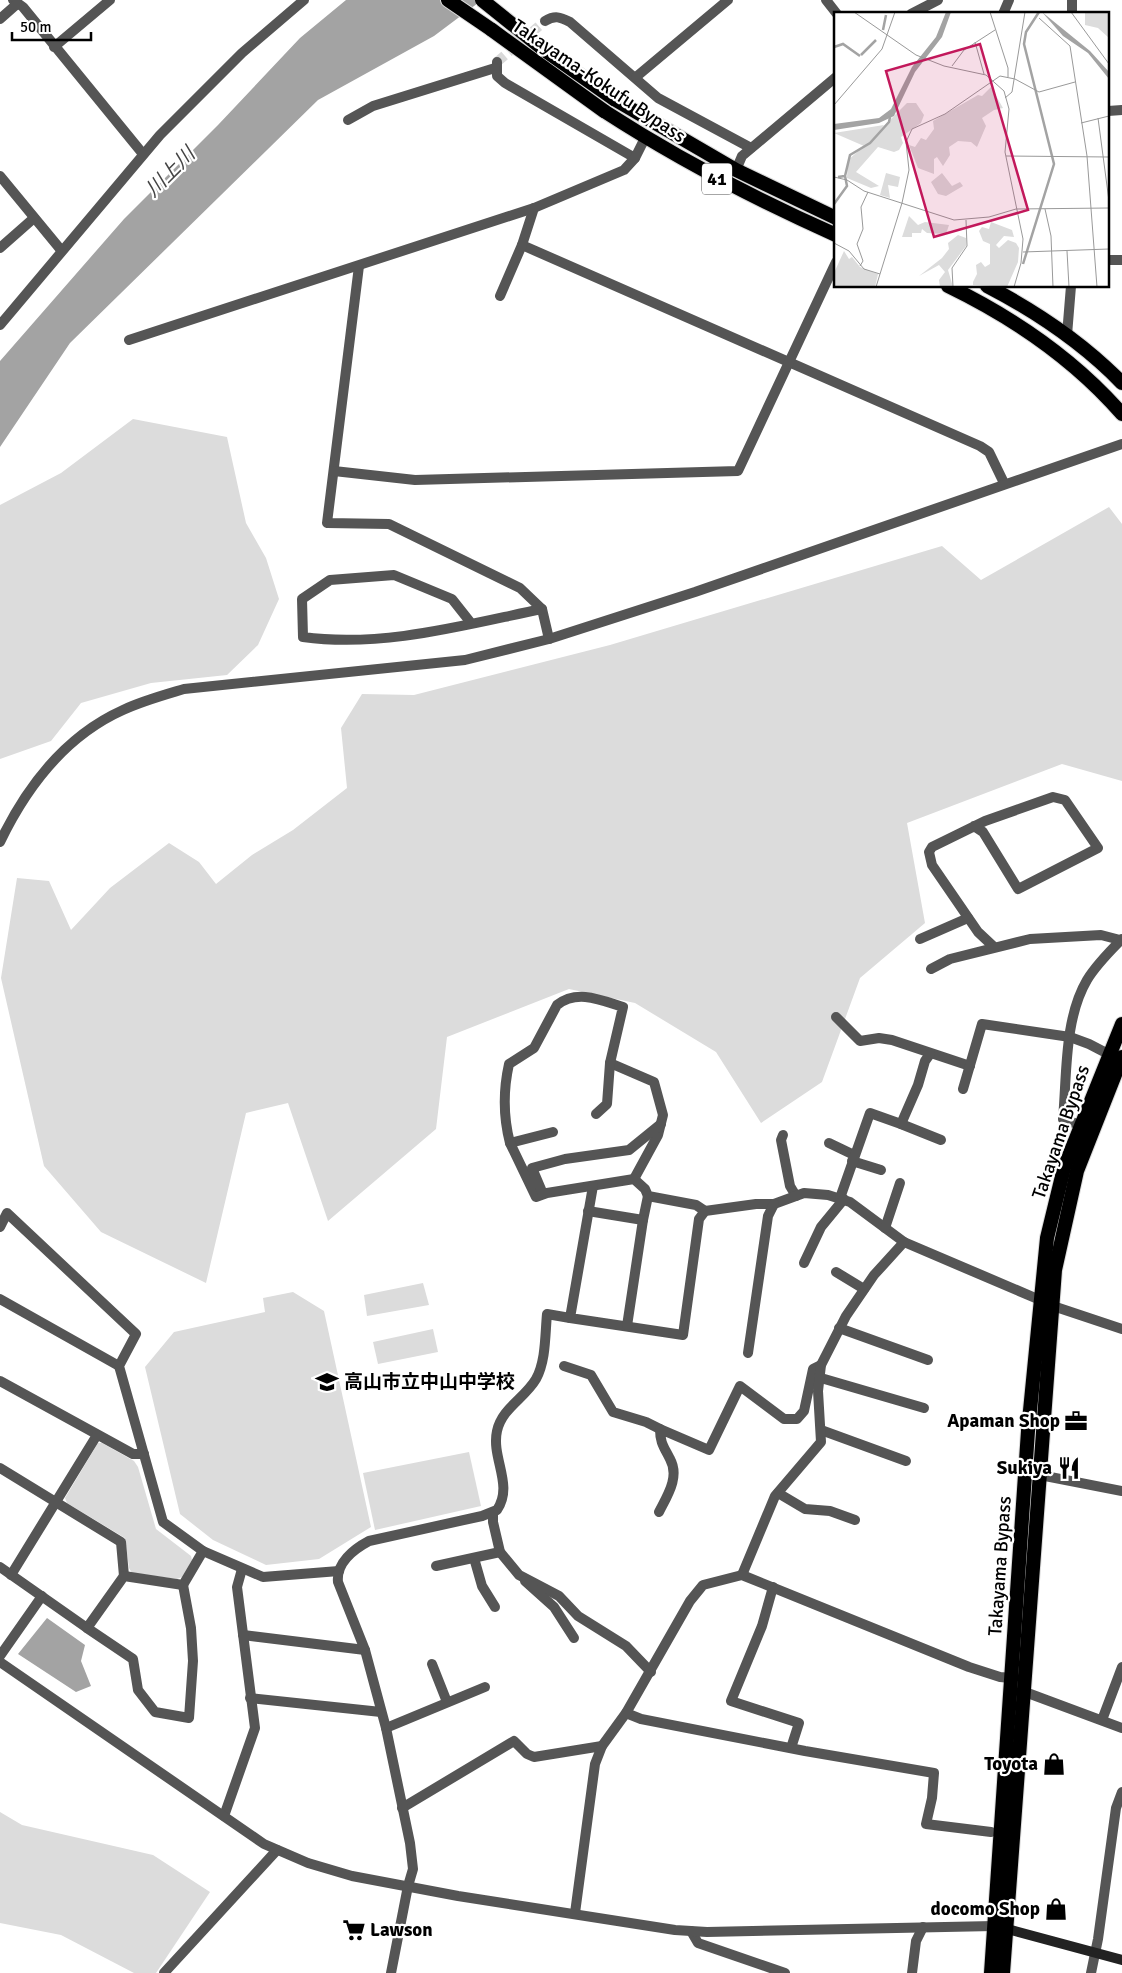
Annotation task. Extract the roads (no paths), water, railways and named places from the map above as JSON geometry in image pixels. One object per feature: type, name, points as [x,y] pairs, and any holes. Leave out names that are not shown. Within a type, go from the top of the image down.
[{"type":"highway","name":"41","points":[[448,0],[492,30]]},
{"type":"highway","name":"Takayama-Kokufu Bypass","points":[[456,0],[492,30],[604,111],[645,138],[730,186],[834,235]]},
{"type":"highway","name":"Takayama-Kokufu Bypass","points":[[482,0],[543,49],[614,99],[736,170],[834,217]]},
{"type":"highway","name":"41","points":[[493,0],[614,99]]},
{"type":"highway","points":[[952,288],[997,311],[1041,340],[1080,372],[1122,414]]},
{"type":"highway","points":[[991,288],[1028,309],[1067,335],[1122,383]]},
{"type":"highway","name":"Takayama Bypass","points":[[1003,1973],[999,1926],[1011,1678],[1028,1431],[1046,1302],[1059,1245],[1077,1171],[1118,1058],[1122,1024]]},
{"type":"highway","name":"Takayama Bypass","points":[[991,1973],[999,1926],[1025,1692],[1040,1475],[1047,1238],[1064,1168],[1080,1125],[1118,1058]]},
{"type":"main road","points":[[999,1926],[1122,1960]]},
{"type":"street","points":[[54,47],[110,0]]},
{"type":"street","points":[[0,325],[143,154],[242,53],[304,0]]},
{"type":"street","points":[[636,77],[728,0]]},
{"type":"street","points":[[826,0],[835,12]]},
{"type":"street","points":[[915,12],[938,0]]},
{"type":"street","points":[[1004,12],[1009,0]]},
{"type":"street","points":[[0,19],[15,2],[23,7],[143,154]]},
{"type":"street","points":[[545,21],[551,17],[559,17],[570,22],[636,77],[658,98],[751,148]]},
{"type":"street","points":[[348,120],[373,106],[496,65],[497,76],[505,83],[635,158]]},
{"type":"street","points":[[736,170],[742,156],[834,79]]},
{"type":"street","points":[[129,340],[534,208],[624,170],[635,158],[645,138]]},
{"type":"street","points":[[0,176],[61,250]]},
{"type":"street","points":[[500,296],[522,245],[534,208]]},
{"type":"street","points":[[0,248],[34,218]]},
{"type":"street","points":[[522,245],[980,446],[989,452],[994,459],[1004,483]]},
{"type":"street","points":[[360,266],[327,523],[389,524],[520,588],[542,609],[549,639]]},
{"type":"street","points":[[334,471],[416,480],[738,471],[834,266]]},
{"type":"street","points":[[1067,335],[1071,288]]},
{"type":"street","points":[[0,842],[26,794],[50,763],[100,722],[143,702],[184,689],[465,660],[549,639],[779,563],[1004,483],[1122,444]]},
{"type":"street","points":[[471,623],[452,599],[394,576],[330,580],[302,599],[303,638],[325,640],[391,638],[471,623],[542,609]]},
{"type":"street","points":[[974,826],[983,832],[1018,889],[1098,848],[1065,800],[1053,797],[974,826],[932,847],[929,852],[932,865],[978,932],[994,947]]},
{"type":"street","points":[[920,939],[968,918]]},
{"type":"street","points":[[931,969],[950,959],[1030,939],[1101,935],[1121,939],[1086,981],[1078,998],[1070,1037],[1063,1119],[1080,1125]]},
{"type":"street","points":[[596,1114],[607,1104],[610,1063],[622,1006],[582,996],[557,1005],[534,1048],[509,1064],[504,1108],[510,1142],[536,1197],[543,1194],[634,1179]]},
{"type":"street","points":[[836,1017],[860,1041],[879,1038],[892,1040],[970,1066]]},
{"type":"street","points":[[963,1089],[982,1024],[1070,1037],[1118,1058]]},
{"type":"street","points":[[901,1124],[918,1085],[924,1062],[930,1054]]},
{"type":"street","points":[[610,1063],[654,1082],[663,1115],[661,1124],[634,1179]]},
{"type":"street","points":[[804,1263],[821,1227],[842,1199],[853,1158],[870,1113],[941,1140]]},
{"type":"street","points":[[543,1194],[532,1168],[565,1159],[629,1150],[661,1124]]},
{"type":"street","points":[[510,1142],[553,1132]]},
{"type":"street","points":[[783,1135],[781,1140],[790,1186],[796,1196]]},
{"type":"street","points":[[829,1143],[853,1158],[881,1170]]},
{"type":"street","points":[[627,1326],[648,1196],[645,1189],[634,1179]]},
{"type":"street","points":[[885,1228],[900,1183]]},
{"type":"street","points":[[570,1318],[593,1186]]},
{"type":"street","points":[[648,1196],[696,1205],[705,1211],[756,1204],[774,1204],[796,1196],[818,1192],[842,1199],[866,1212],[904,1242],[1046,1302],[1122,1329]]},
{"type":"street","points":[[748,1352],[768,1216],[774,1204]]},
{"type":"street","points":[[0,1205],[136,1334],[119,1366],[163,1522],[204,1551],[263,1577],[339,1571]]},
{"type":"street","points":[[588,1211],[643,1220]]},
{"type":"street","points":[[391,1973],[413,1869],[386,1728],[364,1650],[338,1582],[339,1571],[346,1559],[360,1546],[369,1541],[493,1513],[499,1506],[503,1493],[502,1474],[496,1449],[498,1427],[509,1409],[536,1379],[542,1365],[547,1314],[682,1335],[699,1219],[705,1211]]},
{"type":"street","points":[[0,1227],[7,1213]]},
{"type":"street","points":[[742,1575],[778,1493],[821,1442],[818,1391],[821,1365],[839,1328],[880,1266],[904,1242]]},
{"type":"street","points":[[836,1272],[864,1289]]},
{"type":"street","points":[[0,1299],[119,1366]]},
{"type":"street","points":[[839,1328],[928,1360]]},
{"type":"street","points":[[564,1366],[591,1375],[613,1412],[646,1422],[709,1450],[740,1386],[784,1419],[797,1419],[804,1411],[814,1369],[821,1365]]},
{"type":"street","points":[[821,1378],[924,1408]]},
{"type":"street","points":[[0,1381],[133,1454],[144,1454]]},
{"type":"street","points":[[659,1512],[670,1490],[674,1476],[672,1461],[661,1444],[660,1429]]},
{"type":"street","points":[[821,1430],[906,1461]]},
{"type":"street","points":[[11,1575],[97,1435]]},
{"type":"street","points":[[0,1468],[121,1542],[124,1576],[88,1628]]},
{"type":"street","points":[[1040,1475],[1122,1491]]},
{"type":"street","points":[[778,1493],[805,1509],[830,1511],[855,1520]]},
{"type":"street","points":[[493,1513],[500,1552],[519,1575],[554,1607],[574,1638]]},
{"type":"street","points":[[0,1567],[133,1659],[138,1690],[154,1712],[189,1718],[193,1661],[191,1628],[183,1584],[204,1551]]},
{"type":"street","points":[[436,1566],[500,1552]]},
{"type":"street","points":[[474,1558],[482,1586],[495,1607]]},
{"type":"street","points":[[224,1816],[254,1728],[237,1587],[242,1569]]},
{"type":"street","points":[[519,1575],[560,1596],[578,1616],[626,1646],[651,1672]]},
{"type":"street","points":[[575,1913],[595,1764],[602,1746],[626,1713],[698,1589],[742,1575],[968,1666],[1000,1677],[1011,1678]]},
{"type":"street","points":[[124,1576],[183,1584]]},
{"type":"street","points":[[773,1587],[762,1626],[731,1701],[799,1723],[791,1748]]},
{"type":"street","points":[[0,1656],[42,1596]]},
{"type":"street","points":[[243,1635],[364,1650]]},
{"type":"street","points":[[0,1662],[224,1816],[277,1850],[338,1873],[691,1931],[999,1926]]},
{"type":"street","points":[[432,1664],[447,1702]]},
{"type":"street","points":[[1102,1720],[1122,1667]]},
{"type":"street","points":[[386,1728],[485,1687]]},
{"type":"street","points":[[1025,1692],[1122,1728]]},
{"type":"street","points":[[250,1698],[381,1712]]},
{"type":"street","points":[[626,1713],[642,1719],[934,1773],[932,1798],[926,1824],[991,1832]]},
{"type":"street","points":[[402,1808],[514,1741],[527,1754],[534,1756],[602,1746]]},
{"type":"street","points":[[1090,1973],[1093,1952],[1098,1939],[1116,1808],[1122,1792]]},
{"type":"street","points":[[164,1973],[277,1850]]},
{"type":"street","points":[[912,1973],[916,1942],[922,1927]]},
{"type":"street","points":[[691,1931],[698,1943],[785,1973]]},
{"type":"tunnel","points":[[497,62],[545,21]]},
{"type":"place","name":"高山市立中山中学校","points":[[327,1382]]},
{"type":"place","name":"Apaman Shop","points":[[1076,1421]]},
{"type":"place","name":"Sukiya","points":[[1069,1468]]},
{"type":"place","name":"Toyota","points":[[1054,1764]]},
{"type":"place","name":"docomo Shop","points":[[1056,1909]]},
{"type":"place","name":"Lawson","points":[[354,1930]]},
{"type":"water label","name":"川上川","points":[[170,172]]}]
